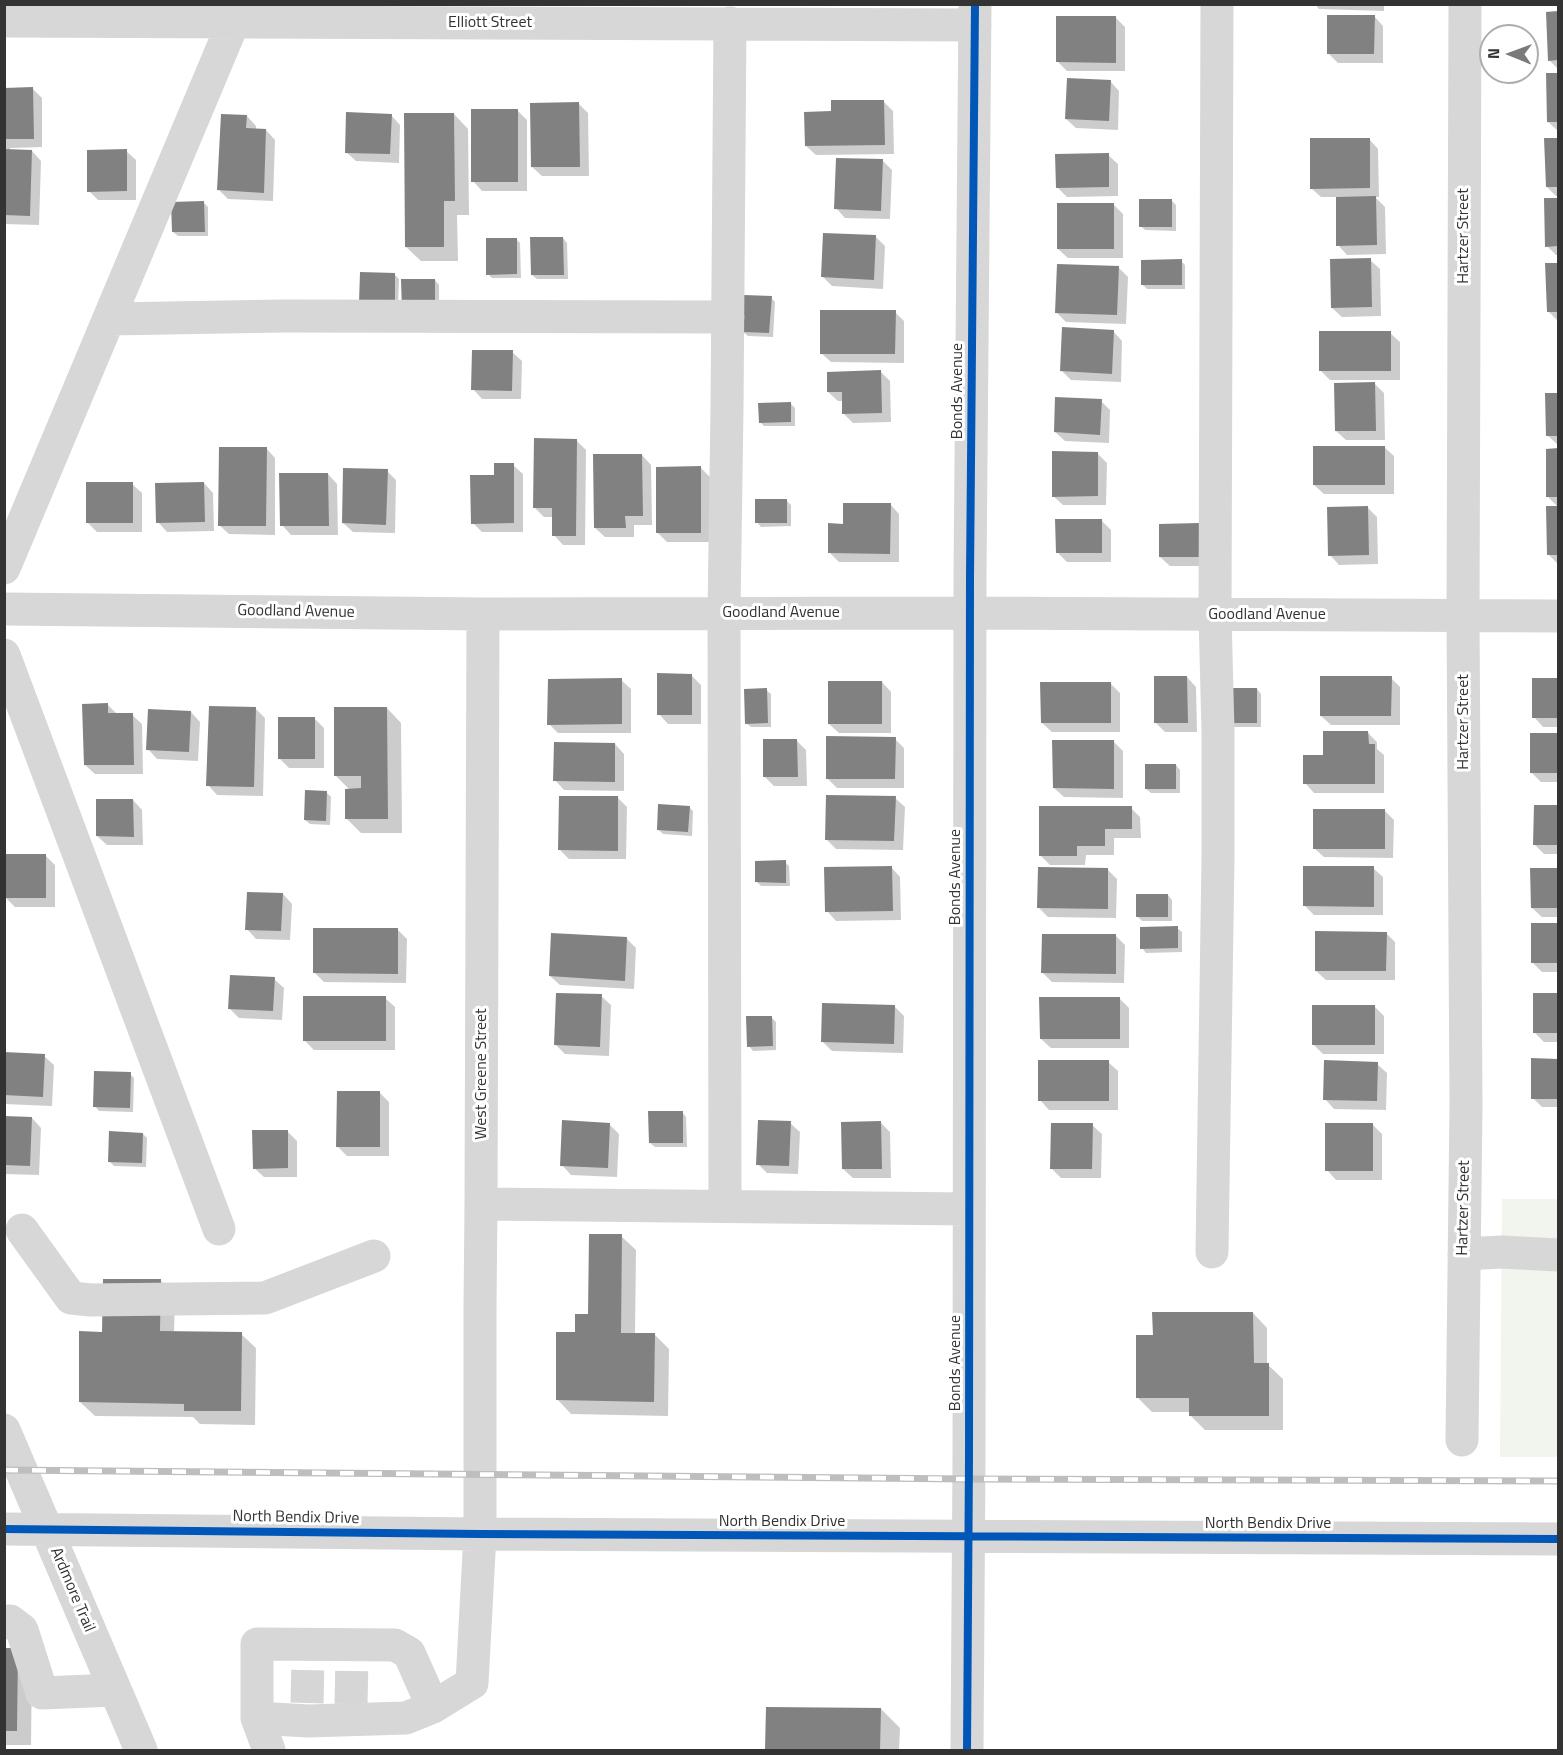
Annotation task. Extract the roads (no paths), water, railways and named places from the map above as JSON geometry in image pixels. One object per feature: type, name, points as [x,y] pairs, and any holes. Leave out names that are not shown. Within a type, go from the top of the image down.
[{"type":"street","points":[[1212,1252],[1218,847],[1215,614],[1217,4]]},
{"type":"street","name":"Hartzer Street","points":[[1462,1440],[1466,1093],[1463,616],[1465,4]]},
{"type":"street","points":[[4,568],[237,13]]},
{"type":"street","name":"Elliott Street","points":[[4,21],[237,13],[684,14],[730,23],[975,15]]},
{"type":"street","name":"Bonds Avenue","points":[[967,1750],[970,613],[975,15]]},
{"type":"street","points":[[725,1206],[724,613],[730,23]]},
{"type":"street","points":[[110,319],[283,316],[728,317]]},
{"type":"street","name":"Goodland Avenue","points":[[4,609],[483,614],[970,613],[1558,616]]},
{"type":"street","name":"West Greene Street","points":[[433,1707],[472,1683],[480,1534],[483,614]]},
{"type":"street","points":[[4,655],[219,1229]]},
{"type":"street","points":[[481,1204],[969,1209]]},
{"type":"street","points":[[22,1230],[71,1298],[92,1300],[265,1298],[374,1256]]},
{"type":"street","points":[[1464,1254],[1502,1252],[1558,1255]]},
{"type":"street","name":"Ardmore Trail","points":[[4,1430],[141,1750]]},
{"type":"street","name":"North Bendix Drive","points":[[4,1529],[480,1534],[1558,1539]]},
{"type":"street","points":[[4,1622],[10,1621],[22,1630],[42,1693],[115,1690]]},
{"type":"street","points":[[258,1718],[308,1712],[351,1712],[406,1718],[433,1707],[409,1653],[395,1645],[352,1651],[307,1652],[256,1644],[258,1718],[269,1750]]},
{"type":"tunnel","points":[[351,1704],[352,1658]]},
{"type":"tunnel","points":[[307,1703],[308,1660]]},
{"type":"railway","points":[[4,1470],[969,1479],[1558,1481]]}]
